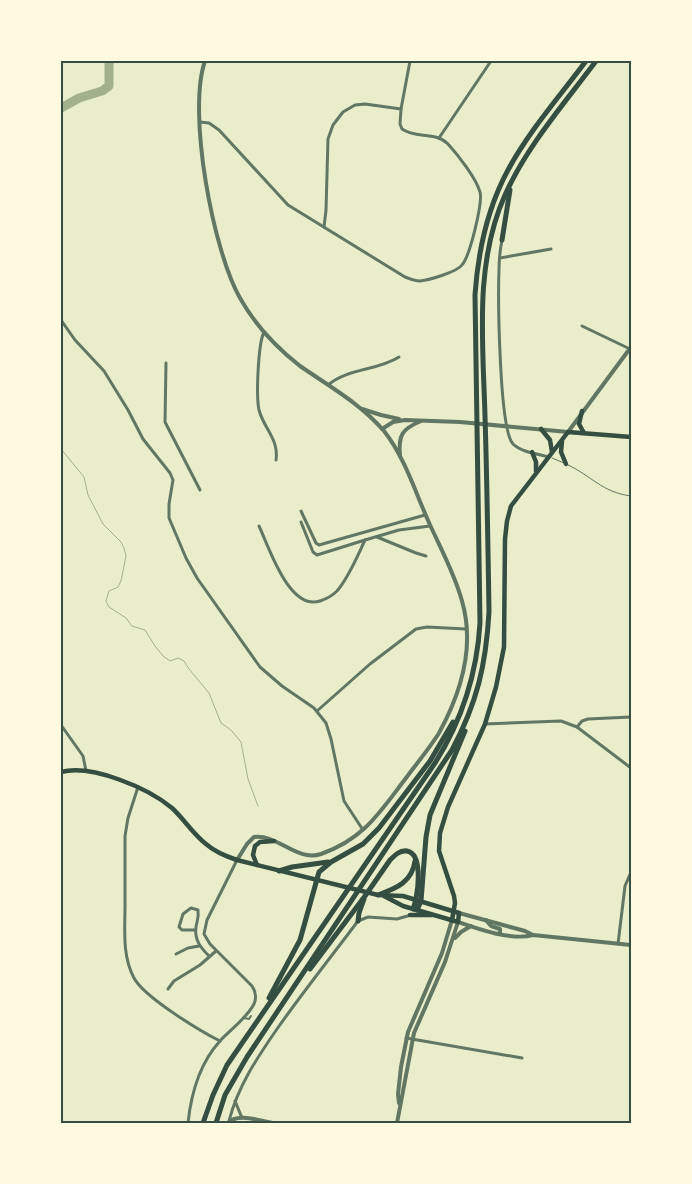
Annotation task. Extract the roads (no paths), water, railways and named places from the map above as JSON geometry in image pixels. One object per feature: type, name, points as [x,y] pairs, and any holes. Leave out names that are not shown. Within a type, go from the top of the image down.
[{"type":"highway","points":[[203,1123],[212,1095],[227,1065],[444,748],[460,717],[472,681],[478,654],[480,623],[475,295],[481,247],[489,215],[508,169],[525,142],[586,61]]},
{"type":"highway","points":[[415,910],[430,815],[461,743],[481,678],[486,649],[489,612],[484,288],[487,257],[493,230],[504,196],[511,182],[530,149],[596,61]]},
{"type":"highway","points":[[502,240],[511,182]]},
{"type":"highway","points":[[260,1015],[300,940],[316,879],[322,868],[363,844],[380,828],[440,746],[456,717],[472,681]]},
{"type":"highway","points":[[280,1017],[352,901],[452,750],[470,713]]},
{"type":"highway","points":[[216,1123],[222,1103],[233,1080],[280,1017],[390,860],[399,852],[408,851],[416,858],[418,864],[418,900]]},
{"type":"highway","points":[[380,895],[399,887],[407,880],[413,870],[416,858]]},
{"type":"highway","points":[[279,871],[292,866],[309,866],[331,862]]},
{"type":"highway","points":[[358,921],[365,896]]},
{"type":"main road","points":[[582,411],[579,424],[584,433]]},
{"type":"main road","points":[[541,430],[550,440],[550,454]]},
{"type":"main road","points":[[452,920],[455,903],[453,889],[439,851],[440,833],[448,807],[485,724],[496,687],[504,647],[505,539],[507,521],[514,502],[568,432],[631,437]]},
{"type":"main road","points":[[562,439],[561,452],[566,464]]},
{"type":"main road","points":[[532,452],[536,462],[536,472]]},
{"type":"main road","points":[[61,772],[86,772],[113,778],[138,787],[155,796],[171,808],[208,846],[220,854],[236,860],[380,895],[418,900],[460,913]]},
{"type":"main road","points":[[257,865],[253,855],[255,846],[260,842],[274,841]]},
{"type":"main road","points":[[380,895],[415,910],[458,922],[460,913],[455,903]]},
{"type":"main road","points":[[410,915],[425,917],[434,915]]},
{"type":"street","points":[[188,1123],[195,1087],[212,1051],[220,1040],[244,1018],[255,1002],[256,994],[252,986],[207,941],[204,930],[236,860],[254,837],[262,836],[301,854],[311,856],[322,854],[363,831],[409,773],[442,726],[456,696],[466,652],[466,616],[459,591],[400,458],[382,429],[358,407],[285,354],[264,332],[238,295],[224,260],[206,184],[201,150],[200,80],[205,61]]},
{"type":"street","points":[[200,122],[209,123],[219,130],[284,201],[294,209],[410,279],[423,280],[457,270],[463,264],[467,257],[480,203],[480,192],[449,144],[439,138],[411,133],[402,129],[400,124],[401,109],[410,61]]},
{"type":"street","points":[[439,138],[492,61]]},
{"type":"street","points":[[324,228],[328,139],[333,125],[343,112],[355,105],[365,104],[401,109]]},
{"type":"street","points":[[502,240],[498,281],[502,386],[508,428],[512,443],[518,448],[550,454]]},
{"type":"street","points":[[500,258],[551,249]]},
{"type":"street","points":[[61,320],[75,340],[104,371],[128,410],[143,440],[170,473],[173,480],[168,504],[171,525],[186,558],[221,613],[264,672],[317,711],[329,731],[344,801],[363,831]]},
{"type":"street","points":[[382,429],[393,422],[423,420],[568,432],[630,348],[582,326]]},
{"type":"street","points":[[264,332],[260,344],[259,406],[277,447],[276,460]]},
{"type":"street","points":[[328,385],[340,377],[385,364],[399,357]]},
{"type":"street","points":[[166,363],[165,422],[200,490]]},
{"type":"street","points":[[358,407],[381,415],[405,420]]},
{"type":"street","points":[[400,458],[399,442],[403,432],[409,426],[423,420]]},
{"type":"street","points":[[301,511],[318,545],[426,515]]},
{"type":"street","points":[[300,522],[313,552],[317,555],[402,529],[430,526]]},
{"type":"street","points":[[258,526],[284,580],[299,597],[312,602],[324,600],[337,591],[365,540]]},
{"type":"street","points":[[376,536],[426,556]]},
{"type":"street","points":[[317,711],[370,664],[411,632],[427,627],[466,629]]},
{"type":"street","points":[[577,727],[582,721],[588,719],[631,717]]},
{"type":"street","points":[[485,724],[558,721],[570,723],[631,768]]},
{"type":"street","points":[[61,725],[83,756],[86,772]]},
{"type":"street","points":[[138,787],[128,818],[125,836],[125,936],[128,963],[134,978],[144,990],[204,1032],[220,1040]]},
{"type":"street","points":[[618,944],[624,886],[631,872]]},
{"type":"street","points":[[195,930],[182,930],[179,927],[183,914],[190,908],[195,908],[198,912],[195,930],[199,946],[209,956]]},
{"type":"street","points":[[228,1122],[235,1100],[250,1069],[280,1017],[358,921],[365,917],[396,918],[410,915],[415,910]]},
{"type":"street","points":[[460,913],[525,931],[533,935],[631,945]]},
{"type":"street","points":[[400,1106],[398,1094],[406,1038],[442,953],[452,920]]},
{"type":"street","points":[[486,920],[491,926],[500,929],[500,934]]},
{"type":"street","points":[[398,1123],[412,1039],[453,942],[458,922],[500,934],[526,937],[533,935]]},
{"type":"street","points":[[453,942],[459,934],[471,926]]},
{"type":"street","points":[[176,954],[188,948],[199,946]]},
{"type":"street","points":[[168,989],[174,981],[200,965],[216,950]]},
{"type":"street","points":[[244,1018],[249,1019],[251,1016]]},
{"type":"street","points":[[406,1038],[522,1058]]},
{"type":"street","points":[[235,1100],[242,1118]]},
{"type":"street","points":[[228,1122],[234,1118],[242,1118],[273,1123]]},
{"type":"lane","points":[[550,454],[605,489],[631,496]]},
{"type":"waterway","points":[[61,108],[79,98],[102,91],[109,86],[109,61]]},
{"type":"waterway","points":[[61,449],[84,477],[88,495],[103,524],[121,542],[124,548],[126,556],[121,581],[118,587],[109,591],[106,601],[109,607],[126,618],[132,626],[145,630],[163,656],[170,661],[178,658],[184,661],[209,693],[221,723],[231,730],[241,742],[248,779],[258,806]]}]
